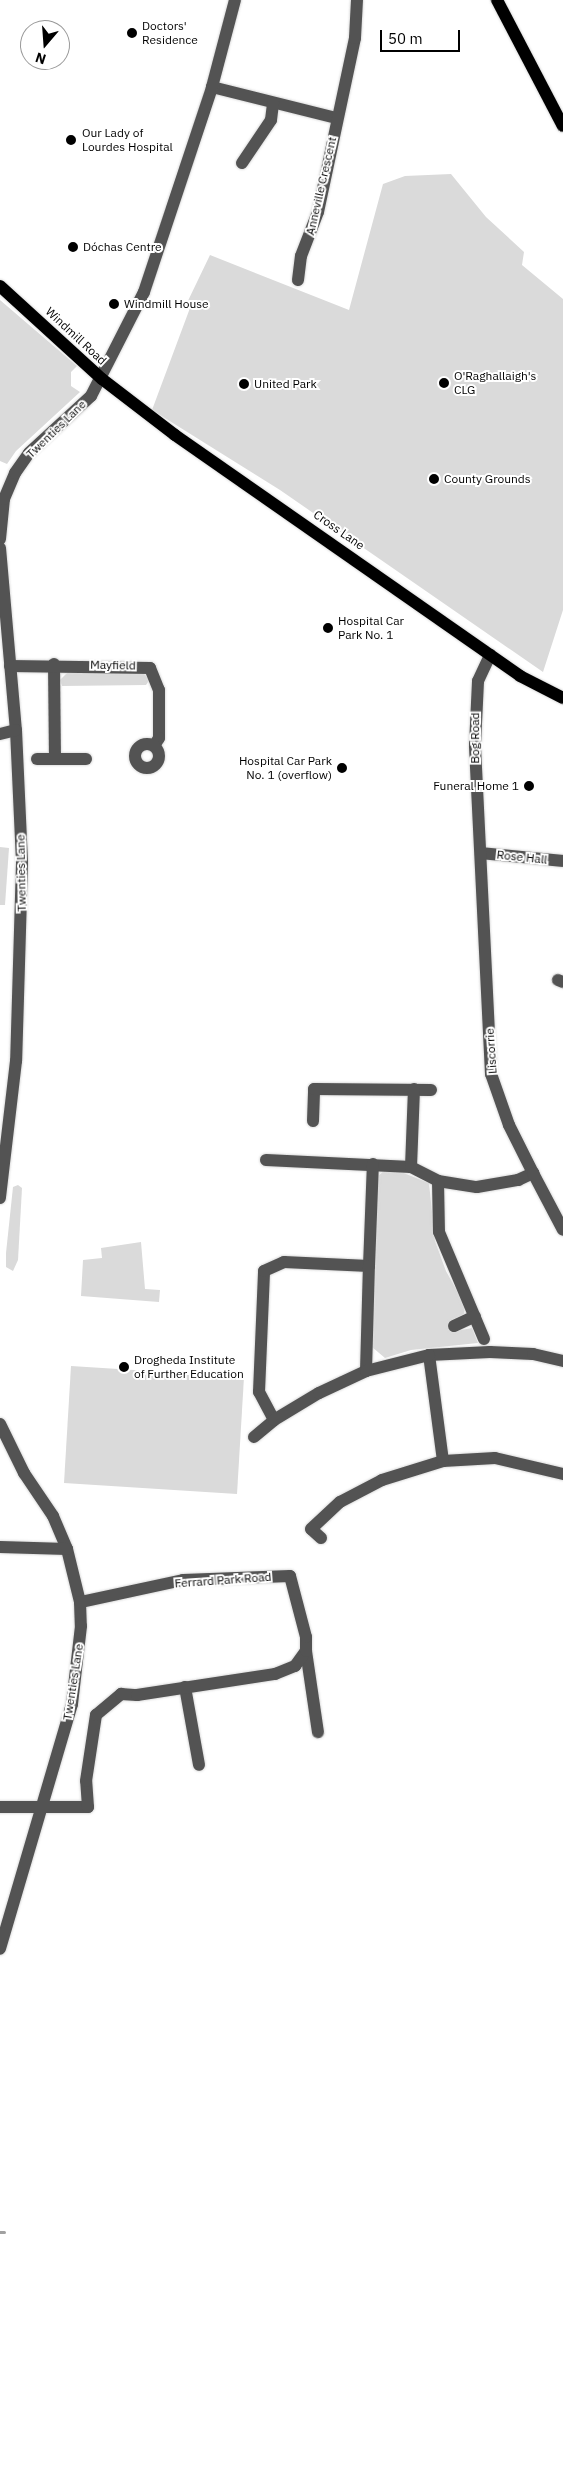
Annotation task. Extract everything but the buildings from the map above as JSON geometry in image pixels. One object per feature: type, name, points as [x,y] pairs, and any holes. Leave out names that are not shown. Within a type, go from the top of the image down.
[{"type":"main road","points":[[497,0],[560,113],[563,126]]},
{"type":"main road","name":"Windmill Road","points":[[0,286],[102,378]]},
{"type":"main road","name":"Cross Lane","points":[[102,378],[175,435],[540,689],[563,698]]},
{"type":"street","name":"Windmill Road","points":[[102,378],[144,292],[212,87],[235,0]]},
{"type":"street","name":"Anneville Crescent","points":[[298,280],[301,256],[318,212],[336,118],[355,38],[357,0]]},
{"type":"street","points":[[212,87],[336,118]]},
{"type":"street","points":[[242,163],[271,120],[273,103]]},
{"type":"street","name":"Twenties Lane","points":[[0,538],[2,498],[15,472],[29,453],[91,396],[102,378]]},
{"type":"street","name":"Twenties Lane","points":[[0,548],[16,730],[22,862],[21,958],[16,1061],[3,1156],[0,1198]]},
{"type":"street","name":"Bog Road","points":[[481,853],[475,769],[476,704],[478,681],[490,654]]},
{"type":"street","points":[[54,664],[55,759]]},
{"type":"street","name":"Mayfield","points":[[10,666],[54,664],[150,668],[159,690],[158,738],[154,746]]},
{"type":"street","points":[[0,734],[16,730]]},
{"type":"street","points":[[37,759],[86,759]]},
{"type":"street","name":"Rose Hall","points":[[481,853],[563,861]]},
{"type":"street","name":"Liscorrie","points":[[481,853],[491,1074],[509,1125],[563,1230]]},
{"type":"street","points":[[313,1120],[314,1089],[431,1090]]},
{"type":"street","points":[[411,1168],[414,1089]]},
{"type":"street","points":[[266,1160],[373,1164],[411,1168],[438,1181],[477,1187],[518,1180],[533,1173]]},
{"type":"street","points":[[366,1371],[373,1164]]},
{"type":"street","points":[[438,1181],[439,1232],[484,1339]]},
{"type":"street","points":[[274,1420],[260,1392],[264,1271],[284,1262],[369,1266]]},
{"type":"street","points":[[454,1326],[475,1316]]},
{"type":"street","points":[[254,1437],[274,1420],[366,1371],[429,1355],[490,1352],[533,1354],[563,1361]]},
{"type":"street","points":[[429,1355],[443,1461]]},
{"type":"street","name":"Twenties Lane","points":[[0,1424],[24,1473],[53,1516],[67,1549],[80,1602],[79,1654],[72,1704],[0,1949]]},
{"type":"street","points":[[321,1538],[311,1529],[340,1502],[382,1480],[443,1461],[495,1458],[563,1474]]},
{"type":"street","points":[[0,1547],[67,1549]]},
{"type":"street","name":"Ferrard Park Road","points":[[80,1602],[183,1580],[290,1576],[306,1637],[306,1651],[318,1732]]},
{"type":"street","points":[[0,1807],[88,1807],[86,1781],[96,1715],[121,1694],[185,1687],[278,1673],[296,1666],[306,1651]]},
{"type":"street","points":[[185,1687],[199,1765]]},
{"type":"shaded area","name":"O'Raghallaigh's CLG","points":[[451,174],[486,217],[524,252],[522,265],[563,299],[563,610],[543,672],[280,490],[152,410],[190,308],[185,307],[210,255],[349,310],[383,184],[405,176]]},
{"type":"shaded area","points":[[0,300],[77,366],[71,372],[71,386],[80,392],[16,451],[7,464],[0,461]]},
{"type":"shaded area","points":[[141,672],[150,679],[146,685],[62,686],[60,680],[67,673]]},
{"type":"shaded area","points":[[0,847],[9,848],[5,905],[0,905]]},
{"type":"shaded area","points":[[384,1171],[401,1172],[429,1183],[435,1241],[446,1271],[465,1305],[464,1314],[451,1321],[455,1331],[472,1328],[478,1343],[411,1350],[385,1358],[372,1347],[377,1177]]},
{"type":"shaded area","points":[[18,1185],[22,1188],[18,1260],[13,1271],[6,1267],[6,1253],[13,1187]]},
{"type":"shaded area","points":[[141,1242],[145,1289],[160,1290],[159,1302],[81,1296],[83,1260],[102,1258],[101,1248]]},
{"type":"shaded area","points":[[71,1366],[244,1377],[237,1494],[64,1483]]},
{"type":"place","name":"Doctors' Residence","points":[[132,33]]},
{"type":"place","name":"Our Lady of Lourdes Hospital","points":[[71,140]]},
{"type":"place","name":"Dóchas Centre","points":[[73,247]]},
{"type":"place","name":"Windmill House","points":[[114,304]]},
{"type":"place","name":"O'Raghallaigh's CLG","points":[[444,383]]},
{"type":"place","name":"United Park","points":[[244,384]]},
{"type":"place","name":"County Grounds","points":[[434,479]]},
{"type":"place","name":"Hospital Car Park No. 1","points":[[328,628]]},
{"type":"place","name":"Hospital Car Park No. 1 (overflow)","points":[[342,768]]},
{"type":"place","name":"Funeral Home 1","points":[[529,786]]},
{"type":"place","name":"Drogheda Institute of Further Education","points":[[124,1367]]}]
